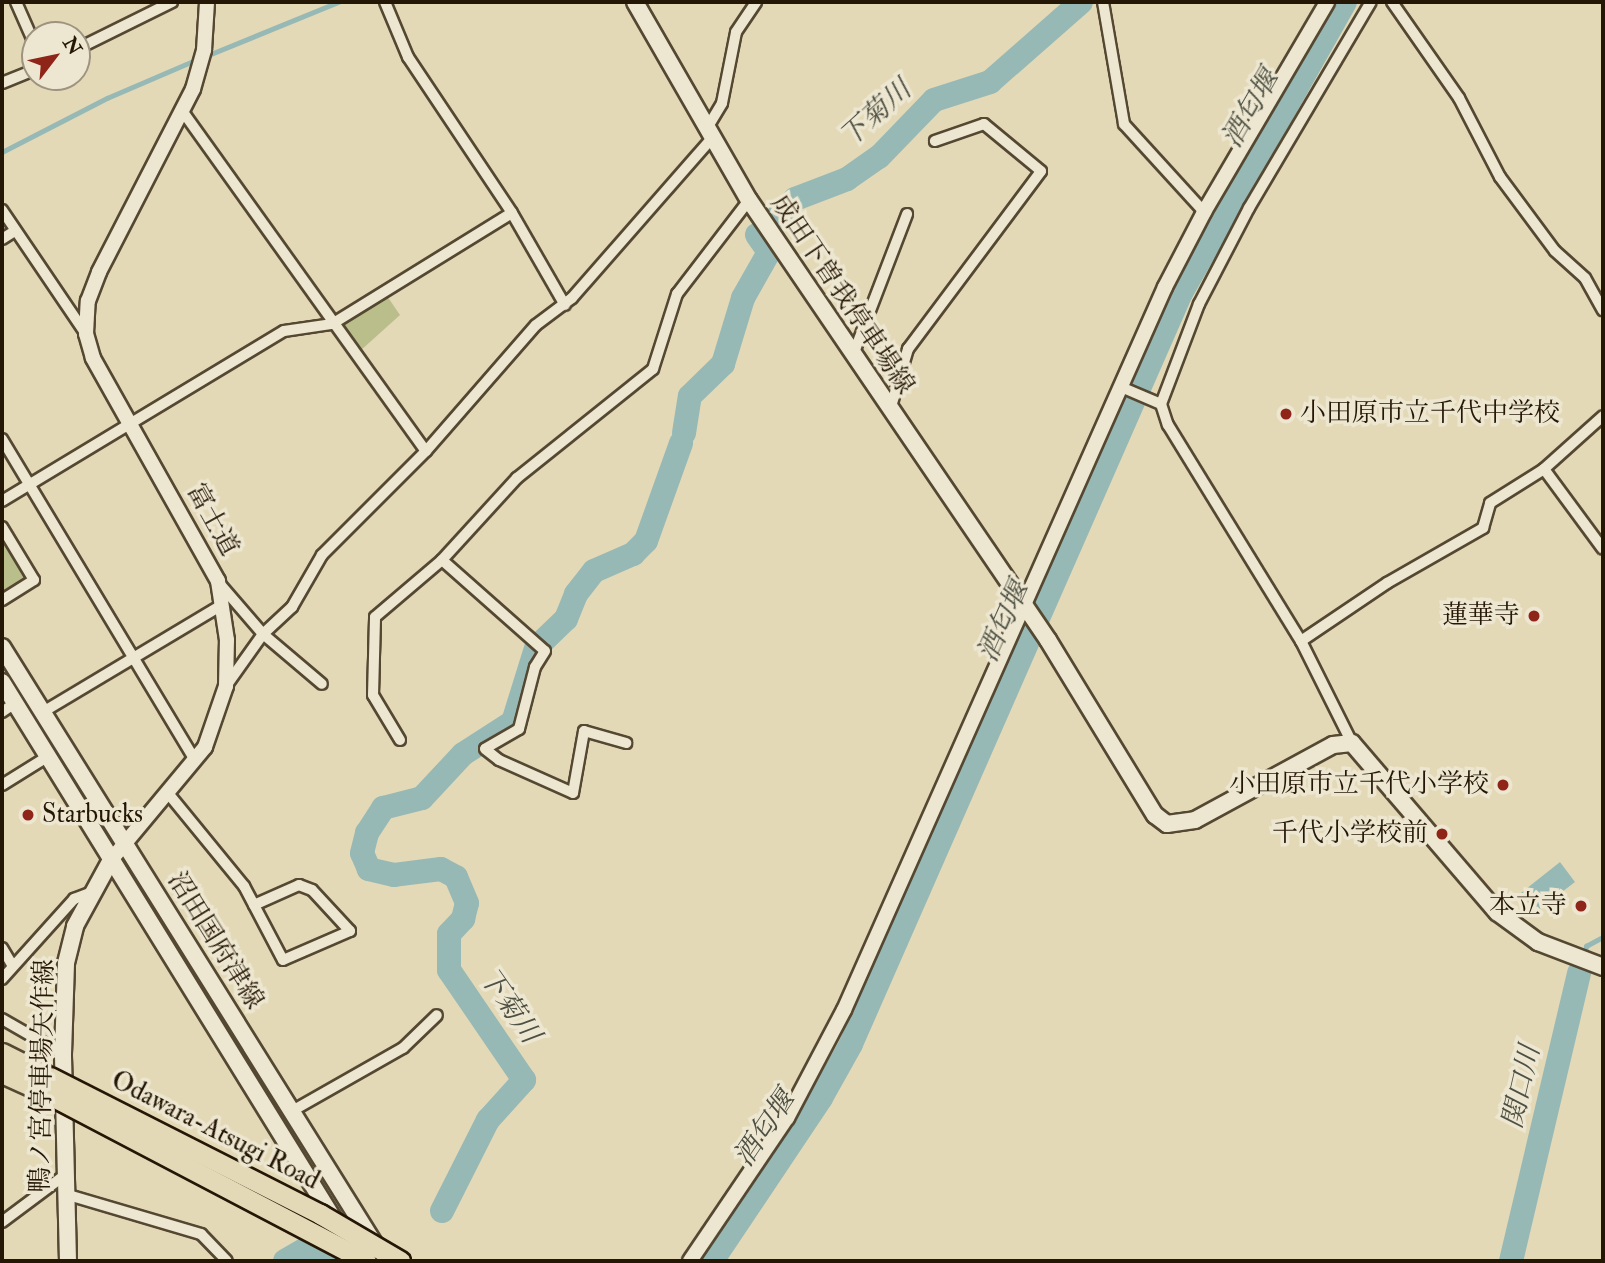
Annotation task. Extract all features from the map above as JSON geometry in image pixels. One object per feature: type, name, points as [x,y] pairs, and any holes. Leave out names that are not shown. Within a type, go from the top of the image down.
[{"type":"highway","name":"Odawara-Atsugi Road","points":[[2,1053],[49,1086],[366,1261]]},
{"type":"highway","name":"Odawara-Atsugi Road","points":[[2,1073],[49,1086],[262,1184],[400,1261]]},
{"type":"main road","name":"成田下曽我停車場線","points":[[635,2],[708,135],[749,200],[1048,640],[1155,815],[1167,824],[1195,820],[1333,745],[1352,743]]},
{"type":"main road","name":"沼田国府津線","points":[[2,647],[385,1261]]},
{"type":"main road","name":"沼田国府津線","points":[[2,681],[8,708],[47,757],[360,1261]]},
{"type":"main road","points":[[1352,743],[1497,912],[1538,942],[1603,967]]},
{"type":"main road","name":"鴨ノ宮停車場矢作線","points":[[68,1261],[63,1054],[66,962],[75,926],[90,893],[111,860]]},
{"type":"street","points":[[16,2],[24,21]]},
{"type":"street","points":[[91,43],[172,2]]},
{"type":"street","points":[[86,334],[88,301],[99,272],[183,112],[203,57],[207,2]]},
{"type":"street","points":[[385,2],[408,57],[512,213],[565,305]]},
{"type":"street","points":[[226,686],[263,634],[292,607],[322,555],[426,451],[536,325],[565,305],[708,135],[722,103],[736,32],[756,2]]},
{"type":"street","points":[[1102,2],[1124,124],[1204,212]]},
{"type":"street","points":[[690,1261],[787,1118],[820,1058],[1121,387],[1204,212],[1327,2]]},
{"type":"street","points":[[1155,402],[1199,304],[1243,220],[1371,2]]},
{"type":"street","points":[[1392,2],[1459,98],[1500,177],[1555,251],[1584,278],[1603,310]]},
{"type":"street","points":[[2,83],[21,76]]},
{"type":"street","points":[[183,112],[332,324],[426,451]]},
{"type":"street","points":[[890,410],[908,349],[1041,170],[984,124],[935,141]]},
{"type":"street","points":[[400,740],[373,695],[375,618],[442,560],[517,478],[653,369],[677,293],[749,200]]},
{"type":"street","name":"富士道","points":[[2,210],[86,334],[93,358],[218,581],[222,605],[226,686],[205,747],[111,860]]},
{"type":"street","points":[[2,501],[284,331],[332,324],[512,213]]},
{"type":"street","points":[[853,355],[907,214]]},
{"type":"street","points":[[2,239],[15,231]]},
{"type":"street","points":[[1121,387],[1155,402],[1301,640],[1352,743]]},
{"type":"street","points":[[1301,640],[1387,583],[1483,528],[1490,503],[1544,469],[1603,416]]},
{"type":"street","points":[[2,439],[195,760]]},
{"type":"street","points":[[1544,469],[1603,549]]},
{"type":"street","points":[[2,527],[34,580],[2,600]]},
{"type":"street","points":[[442,560],[545,651],[535,667],[519,729],[485,749],[499,760],[573,793],[584,731],[626,743]]},
{"type":"street","points":[[218,581],[263,634],[322,684]]},
{"type":"street","points":[[43,712],[222,605]]},
{"type":"street","points":[[2,785],[47,757]]},
{"type":"street","points":[[167,792],[213,843],[254,905],[283,960],[350,931],[312,890],[299,885],[254,905]]},
{"type":"street","points":[[2,979],[74,899],[90,893]]},
{"type":"street","points":[[2,948],[13,966]]},
{"type":"street","points":[[292,1111],[403,1048],[437,1015]]},
{"type":"street","points":[[2,1019],[63,1054]]},
{"type":"street","points":[[2,1223],[65,1175]]},
{"type":"street","points":[[65,1194],[201,1234],[227,1261]]},
{"type":"green space","points":[[387,296],[400,315],[360,351],[341,325]]},
{"type":"green space","points":[[2,535],[28,578],[2,594]]},
{"type":"water","points":[[1560,862],[1575,882],[1536,912],[1521,893]]},
{"type":"waterway","points":[[206,56],[338,2]]},
{"type":"waterway","name":"下菊川","points":[[776,218],[795,199],[847,179],[879,157],[934,100],[990,82],[1081,2]]},
{"type":"waterway","name":"酒匂堰","points":[[712,1261],[821,1098],[851,1044],[1181,293],[1345,2]]},
{"type":"waterway","points":[[2,152],[107,98],[198,59]]},
{"type":"waterway","name":"下菊川","points":[[684,433],[690,396],[723,364],[743,298],[769,252],[757,235]]},
{"type":"waterway","name":"下菊川","points":[[543,641],[566,619],[576,594],[594,571],[633,554],[646,541],[681,443]]},
{"type":"waterway","name":"下菊川","points":[[442,1211],[488,1120],[524,1080],[449,970],[449,934],[463,919],[467,903],[456,877],[441,869],[394,875],[369,869],[362,853],[367,833],[383,808],[422,798],[463,754],[513,722],[536,648]]},
{"type":"waterway","name":"関口川","points":[[1579,973],[1586,946],[1603,937]]},
{"type":"waterway","name":"関口川","points":[[1511,1261],[1579,973]]},
{"type":"waterway","name":"下菊川","points":[[285,1261],[306,1249],[332,1261]]},
{"type":"place","name":"小田原市立千代中学校","points":[[1286,414]]},
{"type":"place","name":"蓮華寺","points":[[1534,616]]},
{"type":"place","name":"小田原市立千代小学校","points":[[1503,785]]},
{"type":"place","name":"Starbucks","points":[[28,815]]},
{"type":"place","name":"千代小学校前","points":[[1442,834]]},
{"type":"place","name":"本立寺","points":[[1581,906]]}]
